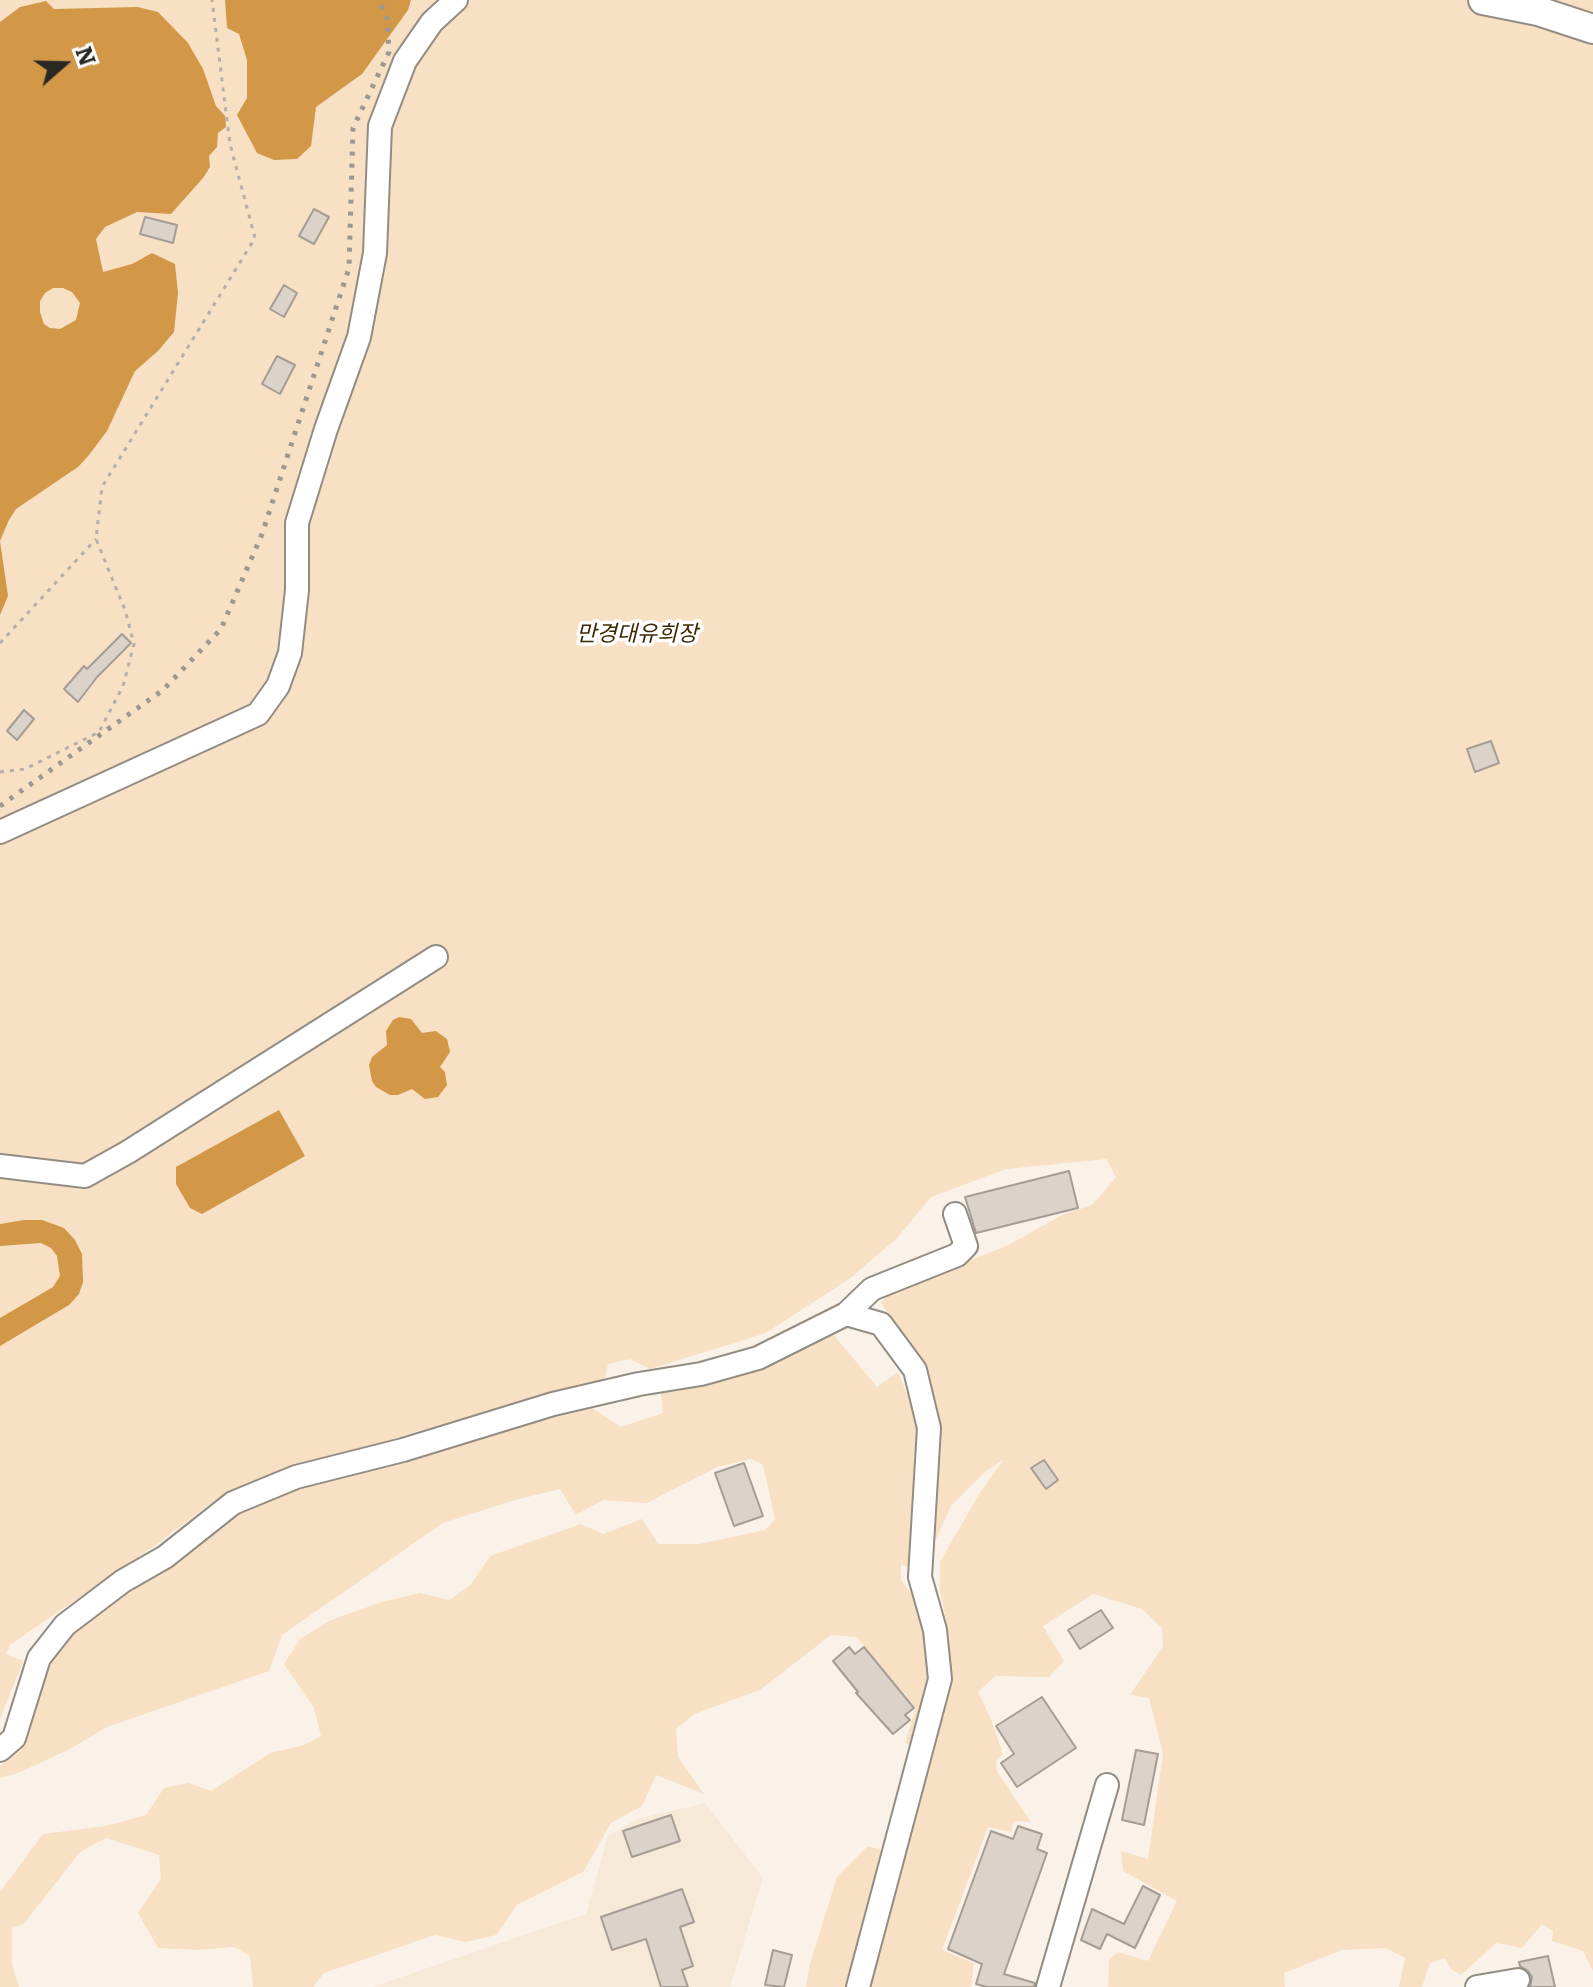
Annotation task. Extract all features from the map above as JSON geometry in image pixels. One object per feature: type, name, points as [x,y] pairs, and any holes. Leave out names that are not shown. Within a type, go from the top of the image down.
[{"type":"main road","points":[[1483,0],[1538,11],[1593,29]]},
{"type":"street","points":[[0,832],[258,714],[278,686],[290,653],[292,637],[297,590],[297,523],[359,337],[375,253],[380,126],[405,61],[432,22],[456,0]]},
{"type":"street","points":[[0,1166],[85,1176],[128,1152],[436,957]]},
{"type":"street","points":[[0,1750],[14,1738],[39,1658],[65,1625],[123,1581],[165,1557],[233,1503],[296,1477],[403,1450],[553,1404],[639,1384],[701,1374],[758,1358],[846,1314],[872,1289],[957,1255],[966,1246],[955,1214]]},
{"type":"street","points":[[846,1314],[881,1324],[915,1370],[929,1428],[920,1577],[935,1630],[940,1679],[858,1987]]},
{"type":"street","points":[[1048,1987],[1107,1785]]},
{"type":"street","points":[[1477,1987],[1518,1980]]},
{"type":"path","points":[[0,772],[25,769],[99,732],[123,686],[134,644],[125,610],[96,539],[102,487],[255,238],[230,144],[212,0]]},
{"type":"path","points":[[0,643],[96,539]]},
{"type":"shaded area","points":[[225,0],[411,0],[408,10],[362,74],[316,107],[311,146],[297,159],[274,160],[257,153],[237,115],[247,98],[247,60],[239,34],[227,28]]},
{"type":"shaded area","points":[[46,1],[54,9],[138,7],[158,12],[188,43],[203,69],[216,106],[225,116],[226,127],[218,133],[217,147],[209,156],[210,167],[171,214],[137,212],[105,227],[96,239],[103,272],[132,264],[152,253],[175,264],[178,293],[174,332],[135,371],[107,431],[89,455],[78,467],[16,509],[0,541],[0,22],[20,7]],"holes":[[[53,288],[72,292],[80,303],[76,320],[60,329],[50,328],[44,324],[40,301]]]},
{"type":"shaded area","points":[[0,541],[8,596],[0,615]]},
{"type":"shaded area","points":[[399,1017],[411,1019],[422,1033],[436,1031],[447,1039],[450,1052],[440,1067],[445,1072],[447,1085],[438,1097],[425,1099],[412,1089],[390,1095],[372,1081],[369,1065],[372,1057],[387,1045],[386,1031]]},
{"type":"shaded area","points":[[279,1110],[305,1156],[202,1214],[190,1208],[176,1184],[176,1167]]},
{"type":"shaded area","points":[[42,1220],[64,1228],[82,1254],[83,1282],[79,1294],[69,1305],[0,1346],[0,1318],[53,1287],[60,1276],[57,1256],[51,1248],[41,1243],[0,1246],[0,1224]]},
{"type":"shaded area","points":[[705,1803],[763,1878],[730,1987],[372,1987],[586,1914],[608,1836],[637,1819]]},
{"type":"green space","name":"만경대유희장","points":[[0,0],[1593,0],[1593,1971],[1583,1951],[1552,1941],[1553,1931],[1542,1924],[1522,1948],[1496,1943],[1461,1975],[1452,1970],[1445,1958],[1430,1963],[1422,1987],[1399,1987],[1405,1958],[1386,1948],[1342,1950],[1284,1973],[1285,1987],[1108,1987],[1109,1960],[1118,1952],[1148,1961],[1177,1901],[1123,1871],[1121,1851],[1148,1859],[1163,1754],[1149,1698],[1130,1695],[1163,1646],[1162,1628],[1142,1609],[1093,1594],[1043,1626],[1064,1661],[1049,1677],[995,1676],[978,1692],[1003,1754],[996,1761],[997,1771],[1031,1822],[1014,1821],[1011,1832],[988,1827],[942,1950],[974,1963],[971,1987],[866,1987],[933,1727],[951,1683],[949,1636],[940,1591],[940,1562],[979,1494],[1004,1459],[985,1472],[951,1506],[929,1554],[939,1424],[920,1361],[881,1303],[895,1285],[945,1270],[1009,1245],[1062,1215],[1092,1205],[1116,1177],[1106,1159],[1006,1169],[931,1197],[897,1238],[852,1277],[766,1333],[650,1369],[630,1359],[608,1364],[604,1382],[421,1430],[266,1480],[215,1500],[157,1544],[10,1645],[6,1654],[23,1661],[0,1719]]},
{"type":"green space","points":[[833,1334],[877,1387],[898,1372],[917,1418],[921,1462],[913,1570],[901,1564],[901,1580],[924,1611],[932,1661],[930,1696],[913,1747],[905,1743],[916,1708],[857,1637],[831,1635],[760,1690],[694,1714],[676,1729],[678,1757],[704,1794],[656,1775],[642,1806],[611,1823],[583,1872],[517,1905],[496,1935],[466,1942],[435,1935],[324,1973],[313,1987],[253,1987],[250,1956],[234,1947],[198,1950],[158,1948],[138,1913],[161,1879],[159,1855],[106,1838],[80,1852],[23,1925],[12,1927],[12,1964],[19,1987],[0,1987],[0,1892],[43,1834],[106,1826],[146,1815],[164,1788],[189,1783],[211,1791],[270,1753],[304,1745],[321,1736],[314,1708],[284,1664],[300,1639],[331,1620],[382,1602],[420,1593],[450,1600],[471,1584],[490,1556],[581,1524],[603,1534],[642,1519],[658,1544],[699,1544],[765,1530],[775,1519],[763,1465],[751,1459],[717,1467],[647,1503],[603,1500],[576,1515],[560,1489],[443,1523],[282,1635],[269,1671],[107,1727],[68,1750],[0,1778],[0,1766],[21,1751],[44,1673],[66,1635],[235,1513],[336,1476],[586,1404],[621,1427],[663,1413],[661,1392],[778,1362]]},
{"type":"green space","points":[[868,1846],[881,1850],[848,1987],[806,1987],[809,1967],[837,1877]]},
{"type":"building","points":[[314,209],[329,217],[314,244],[299,236]]},
{"type":"building","points":[[145,217],[177,225],[173,243],[140,234]]},
{"type":"building","points":[[284,285],[297,293],[284,317],[270,309]]},
{"type":"building","points":[[277,356],[295,365],[280,394],[262,384]]},
{"type":"building","points":[[122,634],[131,643],[97,677],[78,702],[64,689],[84,666],[87,669]]},
{"type":"building","points":[[24,710],[34,719],[17,740],[7,731]]},
{"type":"building","points":[[1491,741],[1499,763],[1475,772],[1467,749]]},
{"type":"building","points":[[1069,1171],[1078,1208],[976,1233],[965,1197]]},
{"type":"building","points":[[1044,1460],[1058,1480],[1046,1489],[1031,1468]]},
{"type":"building","points":[[744,1463],[763,1516],[734,1526],[715,1473]]},
{"type":"building","points":[[1101,1610],[1113,1628],[1080,1649],[1068,1630]]},
{"type":"building","points":[[849,1647],[855,1654],[864,1647],[914,1708],[905,1715],[910,1720],[893,1734],[856,1693],[833,1661]]},
{"type":"building","points":[[1042,1697],[1076,1748],[1017,1787],[1001,1763],[1014,1754],[996,1726]]},
{"type":"building","points":[[1136,1750],[1158,1754],[1144,1825],[1122,1820]]},
{"type":"building","points":[[671,1815],[680,1841],[632,1857],[623,1831]]},
{"type":"building","points":[[1018,1826],[1042,1834],[1037,1849],[1047,1853],[1004,1974],[1035,1983],[1034,1987],[987,1987],[976,1984],[982,1964],[948,1949],[991,1831],[1013,1839]]},
{"type":"building","points":[[1143,1886],[1160,1895],[1135,1948],[1107,1934],[1100,1949],[1081,1940],[1092,1909],[1124,1924]]},
{"type":"building","points":[[682,1889],[694,1922],[680,1927],[693,1966],[682,1970],[688,1987],[661,1987],[646,1939],[612,1950],[601,1917]]},
{"type":"building","points":[[773,1950],[792,1955],[784,1987],[765,1985]]},
{"type":"building","points":[[1548,1956],[1555,1987],[1530,1987],[1532,1977],[1519,1962]]},
{"type":"railway","points":[[0,806],[163,690],[221,629],[262,534],[349,268],[353,128],[389,52],[387,18],[379,0]]}]
